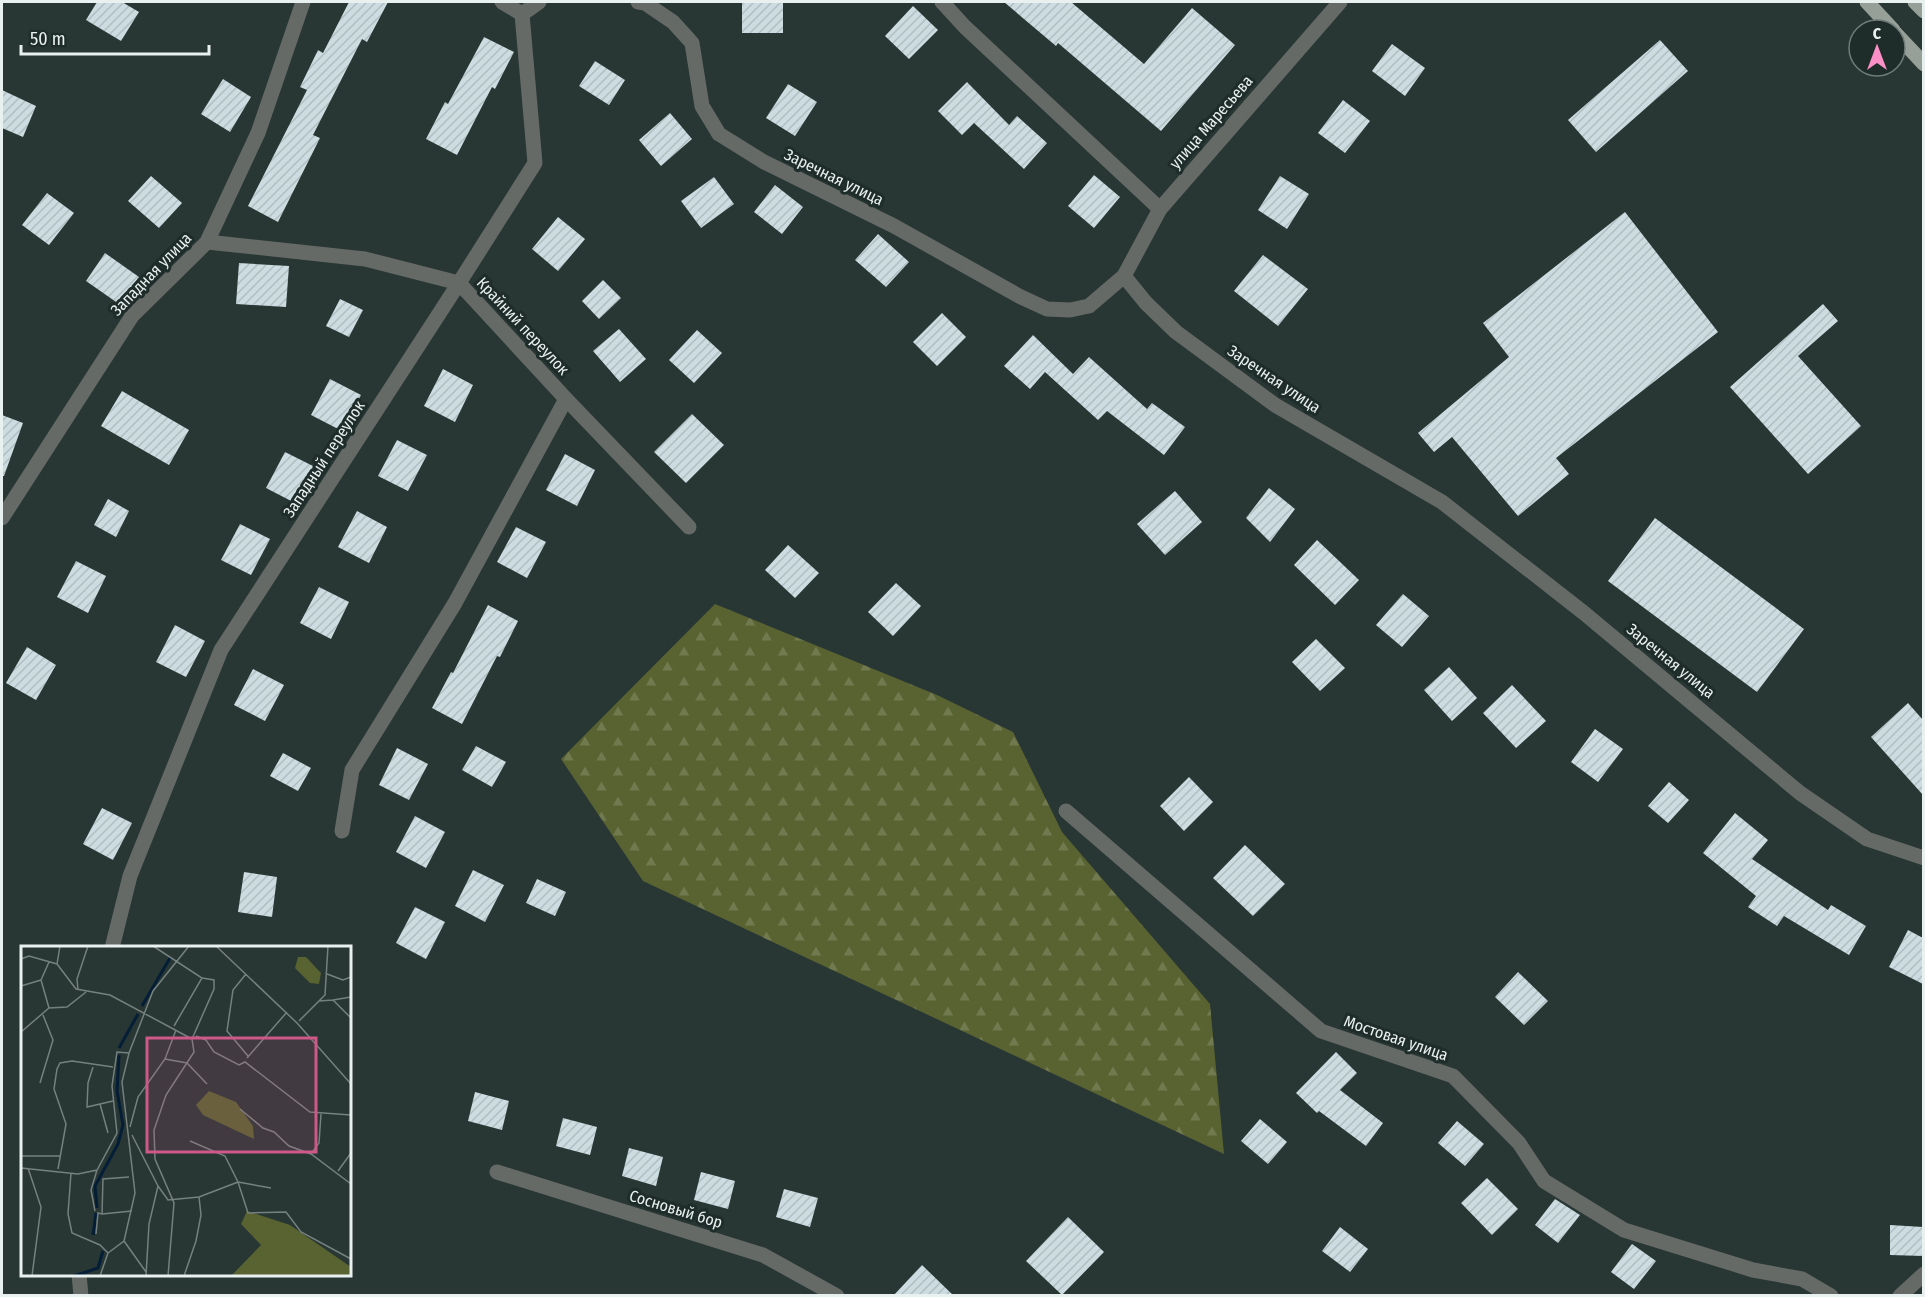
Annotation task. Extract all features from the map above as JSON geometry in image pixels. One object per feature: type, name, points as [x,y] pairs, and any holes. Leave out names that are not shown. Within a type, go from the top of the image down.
[{"type":"main road","points":[[1867,2],[1882,18]]},
{"type":"main road","points":[[1915,2],[1923,11]]},
{"type":"main road","points":[[1907,46],[1923,64]]},
{"type":"street","name":"Западная улица","points":[[2,518],[132,316],[207,242],[258,133],[303,2]]},
{"type":"street","points":[[502,2],[522,14],[539,2]]},
{"type":"street","name":"Заречная улица","points":[[638,2],[645,3],[673,22],[692,43],[702,106],[719,134],[764,162],[894,226],[1019,296],[1047,309],[1070,310],[1089,306],[1124,276],[1146,303],[1176,332],[1275,405],[1442,502],[1584,613],[1800,792],[1867,839],[1923,858]]},
{"type":"street","points":[[942,2],[965,27],[1160,209]]},
{"type":"street","name":"улица Маресьева","points":[[1124,276],[1160,209],[1340,2]]},
{"type":"street","name":"Западный переулок","points":[[112,946],[130,876],[221,650],[535,163],[522,14]]},
{"type":"street","name":"Крайний переулок","points":[[207,242],[365,259],[459,283],[689,527]]},
{"type":"street","points":[[342,831],[352,770],[455,603],[566,399]]},
{"type":"street","name":"Мостовая улица","points":[[1066,811],[1321,1031],[1453,1076],[1519,1143],[1544,1181],[1624,1230],[1753,1270],[1802,1279],[1831,1296]]},
{"type":"street","name":"Сосновый бор","points":[[497,1172],[763,1255],[837,1296]]},
{"type":"street","points":[[1900,1296],[1923,1274]]},
{"type":"street","points":[[79,1276],[81,1296]]},
{"type":"green space","points":[[715,604],[937,695],[1013,732],[1062,832],[1210,1004],[1224,1154],[643,881],[561,759]]},
{"type":"building","points":[[97,2],[122,2],[139,12],[121,41],[86,20]]},
{"type":"building","points":[[349,2],[388,2],[367,42],[362,39],[313,135],[320,138],[278,222],[248,206],[307,90],[300,87],[318,50],[323,53]]},
{"type":"building","points":[[742,2],[783,2],[783,33],[742,33]]},
{"type":"building","points":[[1004,2],[1071,2],[1144,64],[1192,8],[1235,45],[1161,131],[1058,43],[1056,46]]},
{"type":"building","points":[[913,6],[938,30],[909,59],[885,36]]},
{"type":"building","points":[[484,37],[514,52],[495,89],[492,87],[457,155],[426,139],[445,102],[448,104]]},
{"type":"building","points":[[1660,40],[1688,71],[1596,152],[1568,120]]},
{"type":"building","points":[[1392,44],[1425,68],[1405,96],[1372,71]]},
{"type":"building","points":[[595,61],[625,80],[609,105],[579,86]]},
{"type":"building","points":[[223,79],[251,97],[230,132],[201,114]]},
{"type":"building","points":[[967,82],[1009,125],[1017,116],[1047,143],[1024,169],[974,123],[962,135],[938,111]]},
{"type":"building","points":[[788,84],[817,102],[795,136],[766,118]]},
{"type":"building","points":[[2,90],[36,106],[23,137],[2,128]]},
{"type":"building","points":[[1343,100],[1370,121],[1345,153],[1318,133]]},
{"type":"building","points":[[670,113],[692,139],[661,166],[639,140]]},
{"type":"building","points":[[1094,175],[1120,197],[1094,228],[1068,206]]},
{"type":"building","points":[[151,176],[182,203],[159,228],[128,201]]},
{"type":"building","points":[[1280,176],[1309,194],[1287,229],[1258,210]]},
{"type":"building","points":[[714,177],[734,204],[701,228],[681,201]]},
{"type":"building","points":[[775,185],[803,207],[782,234],[754,212]]},
{"type":"building","points":[[47,193],[74,213],[49,245],[22,225]]},
{"type":"building","points":[[1625,212],[1718,332],[1556,458],[1569,474],[1518,516],[1452,437],[1434,452],[1418,433],[1509,357],[1483,323]]},
{"type":"building","points":[[558,217],[585,239],[558,271],[532,249]]},
{"type":"building","points":[[878,234],[909,262],[886,287],[855,260]]},
{"type":"building","points":[[105,253],[139,277],[119,304],[86,281]]},
{"type":"building","points":[[1263,255],[1308,289],[1278,326],[1234,291]]},
{"type":"building","points":[[239,263],[289,266],[286,307],[236,304]]},
{"type":"building","points":[[603,280],[621,298],[599,319],[582,301]]},
{"type":"building","points":[[340,299],[363,310],[349,337],[326,326]]},
{"type":"building","points":[[1823,304],[1838,321],[1798,356],[1861,426],[1808,474],[1730,387]]},
{"type":"building","points":[[942,313],[966,337],[937,366],[913,342]]},
{"type":"building","points":[[619,329],[646,359],[620,382],[593,351]]},
{"type":"building","points":[[697,330],[722,353],[694,383],[669,360]]},
{"type":"building","points":[[1033,335],[1073,374],[1089,357],[1147,409],[1152,403],[1185,427],[1164,455],[1107,411],[1098,420],[1045,372],[1030,389],[1004,366]]},
{"type":"building","points":[[443,369],[473,385],[455,422],[424,406]]},
{"type":"building","points":[[330,379],[361,395],[342,431],[311,415]]},
{"type":"building","points":[[122,391],[189,430],[169,465],[101,426]]},
{"type":"building","points":[[692,414],[724,445],[686,483],[654,452]]},
{"type":"building","points":[[2,415],[23,423],[4,476],[2,476]]},
{"type":"building","points":[[397,440],[427,455],[408,491],[378,476]]},
{"type":"building","points":[[285,452],[315,467],[297,504],[266,488]]},
{"type":"building","points":[[565,454],[595,470],[577,506],[546,490]]},
{"type":"building","points":[[1269,488],[1295,509],[1270,542],[1246,518]]},
{"type":"building","points":[[1175,491],[1202,522],[1165,555],[1137,524]]},
{"type":"building","points":[[108,499],[129,511],[116,537],[94,525]]},
{"type":"building","points":[[357,511],[387,527],[369,563],[338,547]]},
{"type":"building","points":[[1655,518],[1804,629],[1757,692],[1608,581]]},
{"type":"building","points":[[240,524],[270,539],[251,575],[221,560]]},
{"type":"building","points":[[516,527],[546,542],[527,578],[497,562]]},
{"type":"building","points":[[1317,540],[1359,580],[1335,605],[1294,565]]},
{"type":"building","points":[[788,545],[819,573],[795,598],[765,570]]},
{"type":"building","points":[[76,561],[106,576],[88,613],[57,597]]},
{"type":"building","points":[[896,583],[921,606],[893,636],[868,612]]},
{"type":"building","points":[[319,587],[349,602],[331,639],[300,623]]},
{"type":"building","points":[[1403,594],[1429,616],[1402,647],[1376,625]]},
{"type":"building","points":[[488,605],[518,621],[462,724],[432,708]]},
{"type":"building","points":[[175,625],[205,641],[186,677],[156,662]]},
{"type":"building","points":[[1316,639],[1345,668],[1320,691],[1292,662]]},
{"type":"building","points":[[27,647],[56,665],[36,700],[6,683]]},
{"type":"building","points":[[1449,667],[1477,698],[1452,721],[1424,690]]},
{"type":"building","points":[[253,669],[284,685],[265,721],[234,705]]},
{"type":"building","points":[[1512,685],[1546,721],[1516,748],[1483,713]]},
{"type":"building","points":[[1908,703],[1923,720],[1923,795],[1871,737]]},
{"type":"building","points":[[1595,729],[1623,749],[1598,782],[1571,762]]},
{"type":"building","points":[[476,746],[506,762],[492,787],[462,770]]},
{"type":"building","points":[[397,748],[428,764],[409,800],[379,785]]},
{"type":"building","points":[[283,753],[311,768],[298,791],[270,776]]},
{"type":"building","points":[[1189,777],[1213,802],[1184,831],[1160,806]]},
{"type":"building","points":[[1669,782],[1689,800],[1668,823],[1648,806]]},
{"type":"building","points":[[102,808],[132,823],[113,860],[83,844]]},
{"type":"building","points":[[1735,813],[1768,840],[1752,859],[1828,910],[1831,905],[1866,926],[1849,955],[1784,916],[1777,926],[1748,907],[1756,896],[1703,853]]},
{"type":"building","points":[[415,816],[445,832],[426,868],[396,852]]},
{"type":"building","points":[[1245,845],[1285,884],[1253,916],[1213,878]]},
{"type":"building","points":[[473,870],[504,885],[485,922],[455,906]]},
{"type":"building","points":[[244,872],[277,877],[272,917],[238,912]]},
{"type":"building","points":[[537,879],[566,892],[555,916],[526,903]]},
{"type":"building","points":[[415,907],[445,922],[426,959],[396,943]]},
{"type":"building","points":[[1908,930],[1923,938],[1923,984],[1889,967]]},
{"type":"building","points":[[1518,972],[1548,1001],[1524,1025],[1495,997]]},
{"type":"building","points":[[1336,1052],[1357,1073],[1340,1090],[1383,1123],[1366,1146],[1319,1111],[1317,1113],[1296,1093]]},
{"type":"building","points":[[475,1092],[509,1101],[502,1130],[468,1121]]},
{"type":"building","points":[[563,1118],[597,1127],[590,1155],[556,1146]]},
{"type":"building","points":[[1260,1119],[1287,1142],[1268,1164],[1241,1141]]},
{"type":"building","points":[[1457,1121],[1484,1144],[1465,1166],[1438,1143]]},
{"type":"building","points":[[629,1148],[663,1157],[656,1186],[622,1176]]},
{"type":"building","points":[[701,1172],[735,1181],[728,1209],[694,1200]]},
{"type":"building","points":[[1487,1178],[1518,1209],[1492,1235],[1461,1203]]},
{"type":"building","points":[[784,1189],[818,1198],[810,1227],[776,1217]]},
{"type":"building","points":[[1555,1199],[1580,1215],[1558,1243],[1535,1225]]},
{"type":"building","points":[[1068,1217],[1104,1252],[1062,1295],[1026,1261]]},
{"type":"building","points":[[1890,1225],[1923,1227],[1923,1256],[1890,1255]]},
{"type":"building","points":[[1340,1227],[1368,1249],[1350,1272],[1322,1251]]},
{"type":"building","points":[[1632,1244],[1656,1261],[1634,1289],[1611,1272]]},
{"type":"building","points":[[922,1265],[954,1296],[893,1296]]}]
